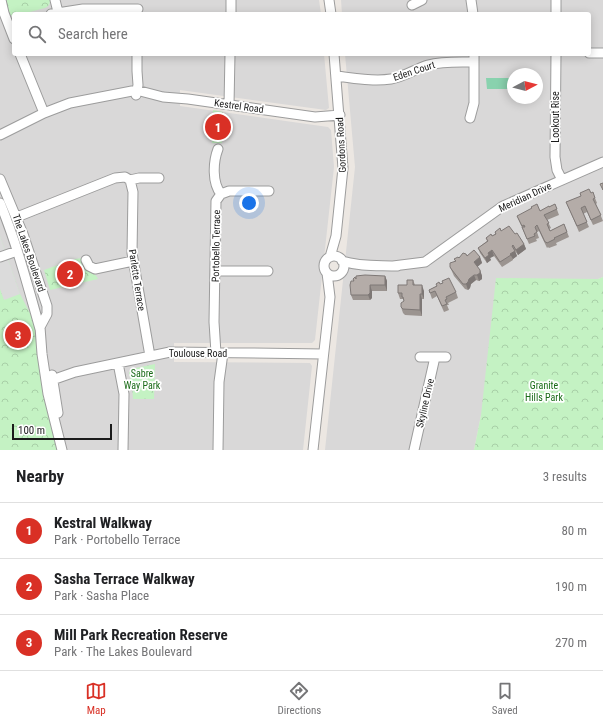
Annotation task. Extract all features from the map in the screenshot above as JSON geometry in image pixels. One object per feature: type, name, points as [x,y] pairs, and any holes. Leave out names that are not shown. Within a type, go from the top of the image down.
[{"type":"street","points":[[1,0],[4,13],[12,26]]},
{"type":"street","points":[[54,12],[55,0]]},
{"type":"street","points":[[231,0],[231,12]]},
{"type":"street","points":[[329,0],[330,12]]},
{"type":"street","points":[[412,5],[422,0]]},
{"type":"street","points":[[556,0],[556,12]]},
{"type":"street","points":[[473,12],[474,1]]},
{"type":"street","points":[[61,12],[83,9],[138,8]]},
{"type":"street","points":[[591,53],[603,53]]},
{"type":"street","points":[[21,56],[44,113]]},
{"type":"street","points":[[136,92],[137,56]]},
{"type":"street","points":[[229,105],[230,56]]},
{"type":"street","name":"Gordons Road","points":[[334,56],[343,168],[336,236],[337,258]]},
{"type":"street","name":"Lookout Rise","points":[[556,56],[555,157],[557,170],[562,180]]},
{"type":"street","name":"Eden Court","points":[[336,79],[390,79],[434,64],[474,58],[474,103],[470,118]]},
{"type":"street","name":"Kestrel Road","points":[[0,135],[44,113],[70,103],[136,92],[163,97],[315,117],[325,120],[340,118]]},
{"type":"street","points":[[218,149],[216,156],[215,182],[216,188],[221,194],[229,191],[269,191]]},
{"type":"street","name":"Meridian Drive","points":[[337,258],[351,264],[367,266],[393,266],[425,262],[454,242],[487,216],[503,206],[603,162]]},
{"type":"street","points":[[17,217],[116,178],[125,177],[130,180],[139,178],[159,178]]},
{"type":"street","name":"The Lakes Boulevard","points":[[0,179],[17,217],[47,306],[47,314],[40,327]]},
{"type":"street","name":"Parlette Terrace","points":[[130,180],[133,192],[133,261],[150,356]]},
{"type":"street","name":"Portobello Terrace","points":[[218,450],[219,382],[214,322],[216,201],[221,194]]},
{"type":"street","name":"The Lakes Boulevard","points":[[0,203],[40,327],[59,421],[62,450]]},
{"type":"street","name":"The Lakes Boulevard","points":[[0,215],[16,249]]},
{"type":"street","points":[[0,257],[16,249]]},
{"type":"street","points":[[313,450],[330,297],[324,262],[337,258],[343,266],[330,297]]},
{"type":"street","points":[[86,260],[89,266],[95,269],[133,261]]},
{"type":"street","name":"Meridian Drive","points":[[340,273],[367,266]]},
{"type":"street","points":[[215,270],[268,271]]},
{"type":"street","points":[[327,273],[332,276],[340,273]]},
{"type":"street","name":"Toulouse Road","points":[[50,378],[62,373],[75,372],[170,352],[324,354]]},
{"type":"street","points":[[420,357],[446,357]]},
{"type":"street","name":"Skyline Drive","points":[[414,450],[435,357]]},
{"type":"street","points":[[118,363],[124,394],[123,450]]},
{"type":"shaded area","points":[[0,0],[319,0],[321,12],[12,12],[12,56],[324,56],[329,108],[326,110],[180,90],[180,106],[328,127],[331,130],[334,167],[315,340],[312,343],[174,343],[174,362],[310,363],[312,366],[303,450],[0,450]]},
{"type":"shaded area","points":[[341,0],[603,0],[603,277],[598,279],[481,415],[474,450],[325,450],[355,167],[345,56],[591,56],[591,12],[342,12]]},
{"type":"shaded area","points":[[0,236],[20,294],[4,300],[0,289]]},
{"type":"green space","points":[[6,0],[50,0],[49,5],[45,8],[30,12],[12,12],[12,16],[9,14]]},
{"type":"green space","points":[[486,78],[507,78],[507,89],[487,89]]},
{"type":"green space","points":[[213,110],[223,112],[222,143],[212,143]]},
{"type":"green space","points":[[0,236],[20,294],[34,321],[58,450],[0,450]]},
{"type":"green space","points":[[82,258],[84,265],[98,279],[50,290],[44,270]]},
{"type":"green space","name":"Granite Hills Park","points":[[603,277],[603,450],[474,450],[481,415],[496,278],[598,279]]},
{"type":"green space","name":"Sabre Way Park","points":[[155,364],[154,399],[133,399],[129,373],[131,369]]},
{"type":"building","points":[[603,183],[603,190],[600,184]]},
{"type":"building","points":[[589,189],[591,193],[593,192],[595,198],[593,199],[601,215],[591,220],[585,206],[581,208],[587,222],[577,226],[566,202],[581,196],[580,193]]},
{"type":"building","points":[[537,204],[540,211],[555,204],[557,209],[544,215],[549,223],[547,224],[550,231],[564,224],[567,232],[547,243],[545,242],[537,225],[535,227],[537,232],[534,234],[535,236],[527,239],[522,227],[525,227],[524,225],[522,226],[517,216]]},
{"type":"building","points":[[509,226],[515,234],[517,233],[524,244],[516,250],[513,245],[512,246],[515,251],[500,262],[492,250],[485,258],[478,248],[488,241],[486,238],[491,234],[492,236],[496,234],[495,232],[500,228],[501,231]]},
{"type":"building","points":[[474,250],[480,257],[474,262],[480,270],[480,273],[474,275],[466,284],[463,284],[450,267],[450,263],[456,261],[454,259],[459,258],[463,253],[467,256]]},
{"type":"building","points":[[356,276],[385,276],[385,285],[370,285],[370,293],[368,295],[351,295],[351,281],[354,281],[353,279],[355,277],[356,279]]},
{"type":"building","points":[[449,278],[456,292],[446,297],[447,299],[445,300],[447,304],[442,306],[435,291],[430,293],[429,290],[437,286],[436,284],[439,282],[440,284],[443,283],[442,281]]},
{"type":"building","points":[[407,280],[413,280],[413,285],[422,285],[422,294],[420,294],[420,310],[403,309],[401,307],[401,303],[404,301],[402,293],[398,293],[398,285],[407,285]]},
{"type":"place","name":"Kestral Walkway","points":[[218,127]]},
{"type":"place","name":"Sasha Terrace Walkway","points":[[70,274]]},
{"type":"place","name":"Mill Park Recreation Reserve","points":[[18,335]]}]
